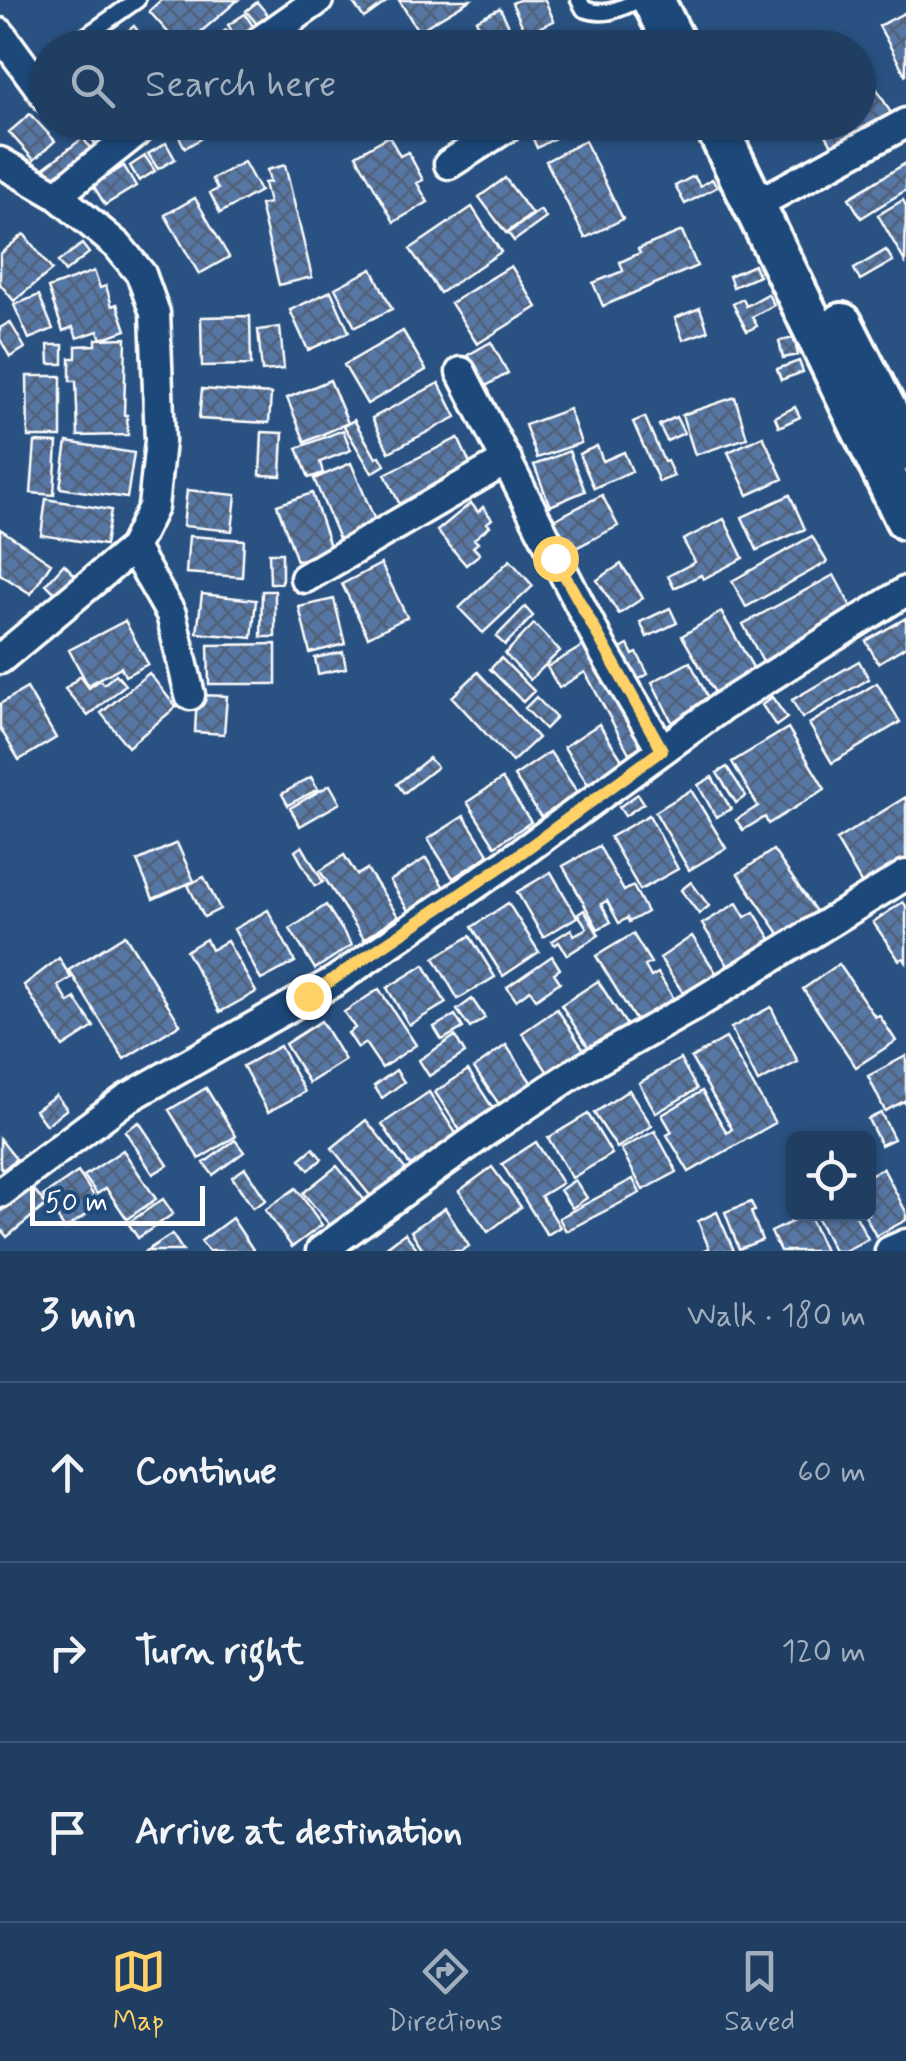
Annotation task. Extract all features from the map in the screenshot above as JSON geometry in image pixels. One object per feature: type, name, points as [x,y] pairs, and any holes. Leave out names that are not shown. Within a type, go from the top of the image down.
[{"type":"main road","points":[[653,0],[671,30]]},
{"type":"main road","points":[[682,30],[684,0]]},
{"type":"main road","points":[[726,140],[897,408],[906,450]]},
{"type":"main road","points":[[749,140],[766,199],[906,518]]},
{"type":"street","points":[[276,30],[318,0]]},
{"type":"street","points":[[0,33],[30,60]]},
{"type":"street","points":[[876,139],[906,123]]},
{"type":"street","points":[[57,195],[126,140]]},
{"type":"street","points":[[449,164],[487,140]]},
{"type":"street","points":[[766,199],[875,140]]},
{"type":"street","points":[[0,162],[57,195],[118,246],[141,274],[156,313],[160,442],[153,506],[133,548],[0,659]]},
{"type":"street","points":[[460,372],[586,617],[662,750]]},
{"type":"street","points":[[304,578],[507,460]]},
{"type":"street","points":[[133,548],[172,614],[190,695]]},
{"type":"street","points":[[0,1193],[126,1098],[335,981],[514,858],[720,708],[906,591]]},
{"type":"street","points":[[321,1251],[573,1074],[690,1008],[906,875]]},
{"type":"street","points":[[890,1251],[906,1244]]},
{"type":"lane","points":[[95,30],[138,0]]},
{"type":"lane","points":[[580,0],[584,9],[597,14],[611,13],[639,0]]},
{"type":"building","points":[[161,0],[238,0],[203,30],[166,30],[149,11]]},
{"type":"building","points":[[351,0],[389,0],[364,18]]},
{"type":"building","points":[[399,0],[470,0],[420,30]]},
{"type":"building","points":[[545,0],[554,21],[535,30],[524,30],[512,3]]},
{"type":"building","points":[[257,2],[268,15],[257,24],[246,11]]},
{"type":"building","points":[[500,8],[511,30],[481,30],[476,20]]},
{"type":"building","points":[[906,12],[906,76],[879,26]]},
{"type":"building","points":[[245,14],[256,30],[231,30],[228,25]]},
{"type":"building","points":[[876,87],[892,115],[876,124]]},
{"type":"building","points":[[30,114],[30,140],[55,141],[34,160],[9,132]]},
{"type":"building","points":[[80,140],[93,152],[55,182],[45,167]]},
{"type":"building","points":[[93,140],[111,140],[99,149]]},
{"type":"building","points":[[181,140],[198,140],[185,148]]},
{"type":"building","points":[[382,140],[391,140],[400,156],[408,152],[423,180],[417,183],[428,202],[394,222],[356,155]]},
{"type":"building","points":[[533,140],[551,140],[537,148]]},
{"type":"building","points":[[829,140],[849,140],[834,149]]},
{"type":"building","points":[[585,141],[623,219],[585,238],[546,161]]},
{"type":"building","points":[[166,143],[175,159],[158,169],[148,154]]},
{"type":"building","points":[[145,156],[155,171],[139,181],[130,166]]},
{"type":"building","points":[[244,162],[260,191],[220,213],[210,193],[218,189],[212,179]]},
{"type":"building","points":[[906,163],[906,190],[861,218],[849,198]]},
{"type":"building","points":[[285,165],[312,277],[279,285],[260,205],[269,203],[264,183],[270,182],[267,170]]},
{"type":"building","points":[[124,166],[136,186],[105,205],[93,185]]},
{"type":"building","points":[[694,176],[700,186],[712,179],[717,187],[685,204],[675,186]]},
{"type":"building","points":[[505,178],[532,214],[506,233],[479,197]]},
{"type":"building","points":[[195,198],[229,257],[199,274],[165,215]]},
{"type":"building","points":[[903,200],[906,206],[905,262],[878,215]]},
{"type":"building","points":[[472,207],[501,252],[440,293],[410,249]]},
{"type":"building","points":[[540,210],[546,218],[514,241],[508,233]]},
{"type":"building","points":[[682,231],[697,266],[603,306],[593,283],[623,271],[620,262],[640,253],[638,249]]},
{"type":"building","points":[[24,234],[52,270],[14,301],[0,284],[0,254]]},
{"type":"building","points":[[82,244],[89,253],[65,272],[58,262]]},
{"type":"building","points":[[886,250],[893,261],[860,280],[854,269]]},
{"type":"building","points":[[754,265],[759,276],[733,287],[729,276]]},
{"type":"building","points":[[511,266],[537,307],[477,344],[451,303]]},
{"type":"building","points":[[372,269],[392,309],[355,327],[335,288]]},
{"type":"building","points":[[94,271],[100,288],[106,286],[112,306],[117,304],[126,330],[101,339],[98,331],[77,338],[73,327],[63,331],[48,288]]},
{"type":"building","points":[[331,291],[349,332],[308,350],[290,310]]},
{"type":"building","points":[[768,294],[774,305],[752,317],[757,326],[747,331],[733,304],[743,299],[746,306]]},
{"type":"building","points":[[39,295],[53,329],[29,339],[14,305]]},
{"type":"building","points":[[700,308],[708,331],[683,340],[675,318]]},
{"type":"building","points":[[250,316],[251,365],[202,366],[201,317]]},
{"type":"building","points":[[10,322],[25,348],[10,357],[0,339],[0,328]]},
{"type":"building","points":[[280,327],[284,369],[262,371],[258,330]]},
{"type":"building","points":[[403,331],[426,370],[367,404],[344,365]]},
{"type":"building","points":[[126,338],[124,415],[128,435],[78,436],[76,381],[70,381],[70,358],[76,358],[76,346],[96,345],[96,339]]},
{"type":"building","points":[[794,338],[798,355],[783,358],[779,341]]},
{"type":"building","points":[[491,342],[508,373],[486,386],[468,355]]},
{"type":"building","points":[[48,345],[63,345],[63,364],[49,364]]},
{"type":"building","points":[[799,361],[803,372],[781,380],[777,369]]},
{"type":"building","points":[[27,376],[61,376],[61,437],[28,437]]},
{"type":"building","points":[[330,380],[348,423],[305,442],[287,398]]},
{"type":"building","points":[[439,383],[456,417],[389,452],[372,418]]},
{"type":"building","points":[[202,389],[271,394],[269,423],[199,419]]},
{"type":"building","points":[[735,397],[747,438],[695,455],[682,415]]},
{"type":"building","points":[[795,407],[800,417],[779,427],[775,417]]},
{"type":"building","points":[[569,409],[581,443],[537,458],[525,425]]},
{"type":"building","points":[[645,417],[674,476],[659,482],[633,422]]},
{"type":"building","points":[[676,417],[684,433],[667,441],[659,425]]},
{"type":"building","points":[[354,420],[376,458],[380,456],[385,465],[372,473],[344,426]]},
{"type":"building","points":[[343,430],[351,450],[320,462],[323,473],[309,478],[297,448]]},
{"type":"building","points":[[262,432],[283,433],[281,476],[260,475]]},
{"type":"building","points":[[763,436],[783,479],[748,495],[728,452]]},
{"type":"building","points":[[458,438],[477,478],[404,513],[385,474]]},
{"type":"building","points":[[35,442],[57,443],[54,495],[31,493]]},
{"type":"building","points":[[67,442],[134,453],[127,498],[60,488]]},
{"type":"building","points":[[597,446],[603,461],[624,452],[632,471],[594,488],[579,454]]},
{"type":"building","points":[[569,451],[585,491],[550,506],[534,465]]},
{"type":"building","points":[[351,463],[379,530],[342,546],[314,479]]},
{"type":"building","points":[[187,490],[236,495],[232,531],[183,526]]},
{"type":"building","points":[[312,493],[331,549],[297,561],[277,505]]},
{"type":"building","points":[[602,495],[618,526],[566,553],[550,522]]},
{"type":"building","points":[[790,495],[805,529],[757,550],[742,517]]},
{"type":"building","points":[[46,499],[111,510],[105,545],[41,535]]},
{"type":"building","points":[[471,503],[478,512],[483,507],[492,519],[487,523],[490,526],[474,539],[478,543],[473,547],[480,554],[466,565],[437,531]]},
{"type":"building","points":[[724,519],[743,558],[703,579],[701,575],[674,588],[668,576],[695,562],[683,540]]},
{"type":"building","points":[[0,529],[51,563],[31,594],[0,574]]},
{"type":"building","points":[[189,536],[244,540],[242,577],[186,573]]},
{"type":"building","points":[[812,536],[827,562],[746,607],[732,581]]},
{"type":"building","points":[[269,553],[282,553],[282,583],[270,583]]},
{"type":"building","points":[[510,560],[533,586],[483,633],[459,608]]},
{"type":"building","points":[[64,564],[75,575],[57,595],[46,584]]},
{"type":"building","points":[[381,564],[407,617],[368,637],[342,584]]},
{"type":"building","points":[[621,564],[643,598],[619,614],[597,580]]},
{"type":"building","points":[[834,575],[854,612],[763,662],[743,624]]},
{"type":"building","points":[[262,591],[275,591],[275,637],[261,637]]},
{"type":"building","points":[[202,594],[256,600],[252,638],[197,633]]},
{"type":"building","points":[[334,599],[345,644],[310,653],[299,607]]},
{"type":"building","points":[[525,607],[533,616],[505,645],[496,637]]},
{"type":"building","points":[[670,608],[677,623],[647,637],[640,622]]},
{"type":"building","points":[[721,612],[757,674],[718,698],[682,636]]},
{"type":"building","points":[[906,618],[906,646],[878,663],[866,641]]},
{"type":"building","points":[[125,621],[148,664],[125,676],[121,667],[88,685],[69,650]]},
{"type":"building","points":[[534,624],[560,651],[530,680],[505,654]]},
{"type":"building","points":[[276,644],[276,684],[209,684],[208,645]]},
{"type":"building","points":[[628,645],[648,674],[636,681],[619,650]]},
{"type":"building","points":[[583,646],[642,746],[629,753],[585,672],[559,688],[547,667]]},
{"type":"building","points":[[343,652],[346,668],[318,674],[315,658]]},
{"type":"building","points":[[501,658],[534,691],[523,702],[490,669]]},
{"type":"building","points":[[859,661],[869,679],[802,718],[792,700]]},
{"type":"building","points":[[690,662],[711,704],[673,724],[652,682]]},
{"type":"building","points":[[478,672],[538,738],[512,762],[452,697]]},
{"type":"building","points":[[149,673],[176,707],[128,747],[101,713]]},
{"type":"building","points":[[116,674],[125,685],[88,716],[65,689],[80,676],[89,688],[100,680],[104,684]]},
{"type":"building","points":[[877,683],[900,722],[832,763],[809,724]]},
{"type":"building","points":[[27,688],[56,738],[19,760],[0,728],[0,704]]},
{"type":"building","points":[[197,695],[227,696],[224,734],[195,732]]},
{"type":"building","points":[[536,697],[556,718],[545,729],[525,708]]},
{"type":"building","points":[[772,697],[787,718],[776,726],[762,705]]},
{"type":"building","points":[[599,724],[624,763],[589,786],[564,747]]},
{"type":"building","points":[[788,728],[825,789],[768,824],[765,817],[743,830],[736,820],[758,806],[732,762]]},
{"type":"building","points":[[550,752],[578,793],[541,817],[514,776]]},
{"type":"building","points":[[429,758],[437,767],[404,793],[397,784]]},
{"type":"building","points":[[727,767],[746,796],[736,803],[717,773]]},
{"type":"building","points":[[311,777],[318,789],[288,805],[282,794]]},
{"type":"building","points":[[712,777],[731,809],[716,817],[698,785]]},
{"type":"building","points":[[502,779],[531,822],[495,846],[467,802]]},
{"type":"building","points":[[330,785],[340,803],[300,826],[290,808]]},
{"type":"building","points":[[691,790],[726,848],[689,870],[655,812]]},
{"type":"building","points":[[638,794],[644,803],[625,816],[619,807]]},
{"type":"building","points":[[906,797],[906,862],[864,888],[836,840]]},
{"type":"building","points":[[649,815],[678,869],[640,890],[610,837]]},
{"type":"building","points":[[464,816],[489,855],[453,878],[428,839]]},
{"type":"building","points":[[177,843],[194,881],[153,899],[137,861]]},
{"type":"building","points":[[302,846],[323,882],[315,886],[295,851]]},
{"type":"building","points":[[599,846],[624,891],[633,886],[647,912],[619,923],[607,901],[601,904],[611,922],[598,929],[563,866]]},
{"type":"building","points":[[773,850],[817,913],[782,938],[738,874]]},
{"type":"building","points":[[344,855],[357,875],[367,869],[398,916],[364,939],[320,871]]},
{"type":"building","points":[[426,858],[445,889],[409,912],[390,881]]},
{"type":"building","points":[[551,872],[577,917],[543,937],[517,892]]},
{"type":"building","points":[[204,877],[220,909],[204,917],[188,885]]},
{"type":"building","points":[[691,882],[709,906],[699,914],[681,890]]},
{"type":"building","points":[[903,902],[906,962],[903,958],[899,960],[873,922]]},
{"type":"building","points":[[508,903],[539,952],[503,976],[472,927]]},
{"type":"building","points":[[737,903],[745,917],[754,912],[775,945],[732,972],[702,924]]},
{"type":"building","points":[[326,905],[352,945],[315,969],[290,929]]},
{"type":"building","points":[[268,910],[295,962],[261,980],[234,929]]},
{"type":"building","points":[[584,910],[599,935],[567,955],[559,942],[555,945],[552,941],[571,929],[574,935],[587,928],[578,914]]},
{"type":"building","points":[[633,934],[651,963],[645,966],[651,977],[658,973],[674,999],[637,1023],[596,956]]},
{"type":"building","points":[[125,935],[180,1024],[124,1059],[69,970]]},
{"type":"building","points":[[470,936],[495,977],[458,999],[434,958]]},
{"type":"building","points":[[692,936],[719,977],[687,999],[660,958]]},
{"type":"building","points":[[206,939],[211,950],[227,941],[256,992],[220,1012],[186,951]]},
{"type":"building","points":[[552,956],[560,969],[554,973],[560,982],[536,999],[530,990],[516,1000],[507,987]]},
{"type":"building","points":[[59,958],[71,978],[58,986],[69,1003],[75,998],[94,1027],[63,1047],[24,985]]},
{"type":"building","points":[[839,964],[896,1041],[856,1067],[803,989]]},
{"type":"building","points":[[424,965],[446,1003],[409,1025],[387,988]]},
{"type":"building","points":[[598,981],[633,1035],[596,1059],[561,1005]]},
{"type":"building","points":[[379,989],[416,1045],[382,1068],[365,1043],[358,1048],[348,1033],[355,1028],[344,1012]]},
{"type":"building","points":[[472,999],[485,1018],[470,1028],[457,1010]]},
{"type":"building","points":[[771,1007],[798,1062],[758,1082],[731,1028]]},
{"type":"building","points":[[557,1009],[584,1050],[549,1074],[522,1033]]},
{"type":"building","points":[[455,1015],[463,1028],[442,1040],[434,1027]]},
{"type":"building","points":[[321,1021],[345,1060],[309,1083],[285,1044]]},
{"type":"building","points":[[455,1036],[465,1053],[429,1076],[419,1060]]},
{"type":"building","points":[[726,1038],[775,1123],[689,1172],[667,1135],[672,1132],[662,1115],[702,1091],[727,1133],[732,1129],[691,1058]]},
{"type":"building","points":[[506,1045],[535,1088],[503,1110],[474,1068]]},
{"type":"building","points":[[280,1046],[305,1092],[268,1112],[243,1066]]},
{"type":"building","points":[[906,1056],[906,1106],[904,1101],[885,1111],[868,1076]]},
{"type":"building","points":[[680,1059],[697,1089],[656,1113],[639,1083]]},
{"type":"building","points":[[396,1070],[404,1082],[382,1098],[374,1086]]},
{"type":"building","points":[[468,1070],[496,1113],[463,1135],[435,1092]]},
{"type":"building","points":[[206,1088],[236,1136],[199,1159],[169,1110]]},
{"type":"building","points":[[629,1090],[652,1126],[617,1148],[594,1113]]},
{"type":"building","points":[[429,1092],[459,1138],[413,1170],[382,1124]]},
{"type":"building","points":[[56,1095],[67,1109],[46,1125],[35,1110]]},
{"type":"building","points":[[881,1113],[894,1139],[881,1145],[868,1119]]},
{"type":"building","points":[[588,1114],[612,1154],[572,1178],[548,1138]]},
{"type":"building","points":[[366,1120],[410,1175],[376,1203],[332,1148]]},
{"type":"building","points":[[139,1122],[168,1165],[153,1174],[125,1131]]},
{"type":"building","points":[[655,1131],[677,1172],[643,1190],[621,1149]]},
{"type":"building","points":[[0,1139],[16,1159],[3,1170],[0,1167]]},
{"type":"building","points":[[235,1140],[244,1152],[213,1175],[204,1163]]},
{"type":"building","points":[[536,1142],[562,1183],[541,1196],[560,1227],[547,1235],[502,1164]]},
{"type":"building","points":[[313,1148],[322,1159],[309,1170],[300,1159]]},
{"type":"building","points":[[123,1150],[156,1199],[127,1219],[106,1188],[97,1194],[84,1176]]},
{"type":"building","points":[[337,1166],[366,1202],[333,1229],[303,1193]]},
{"type":"building","points":[[492,1167],[521,1207],[488,1232],[459,1191]]},
{"type":"building","points":[[245,1168],[266,1200],[253,1208],[232,1177]]},
{"type":"building","points":[[883,1168],[906,1212],[906,1220],[876,1236],[868,1221],[876,1221],[876,1172]]},
{"type":"building","points":[[78,1172],[100,1205],[65,1229],[43,1196]]},
{"type":"building","points":[[633,1179],[640,1193],[566,1231],[559,1218]]},
{"type":"building","points":[[575,1180],[587,1198],[572,1208],[560,1190]]},
{"type":"building","points":[[31,1186],[46,1205],[7,1237],[0,1228],[0,1212]]},
{"type":"building","points":[[296,1188],[322,1225],[292,1247],[265,1210]]},
{"type":"building","points":[[163,1199],[173,1214],[138,1238],[128,1223]]},
{"type":"building","points":[[751,1202],[762,1240],[739,1249],[725,1212]]},
{"type":"building","points":[[445,1208],[469,1246],[461,1251],[424,1251],[411,1231]]},
{"type":"building","points":[[717,1212],[734,1251],[702,1251],[709,1248],[698,1221]]},
{"type":"building","points":[[232,1218],[254,1251],[208,1251],[201,1241]]},
{"type":"building","points":[[794,1221],[811,1221],[825,1251],[780,1251],[771,1232]]},
{"type":"building","points":[[819,1221],[859,1221],[868,1239],[844,1251],[834,1251]]},
{"type":"building","points":[[405,1233],[419,1251],[381,1251]]},
{"type":"building","points":[[172,1234],[183,1251],[146,1251]]},
{"type":"route","points":[[308,996],[514,858],[662,750],[555,558]]}]
